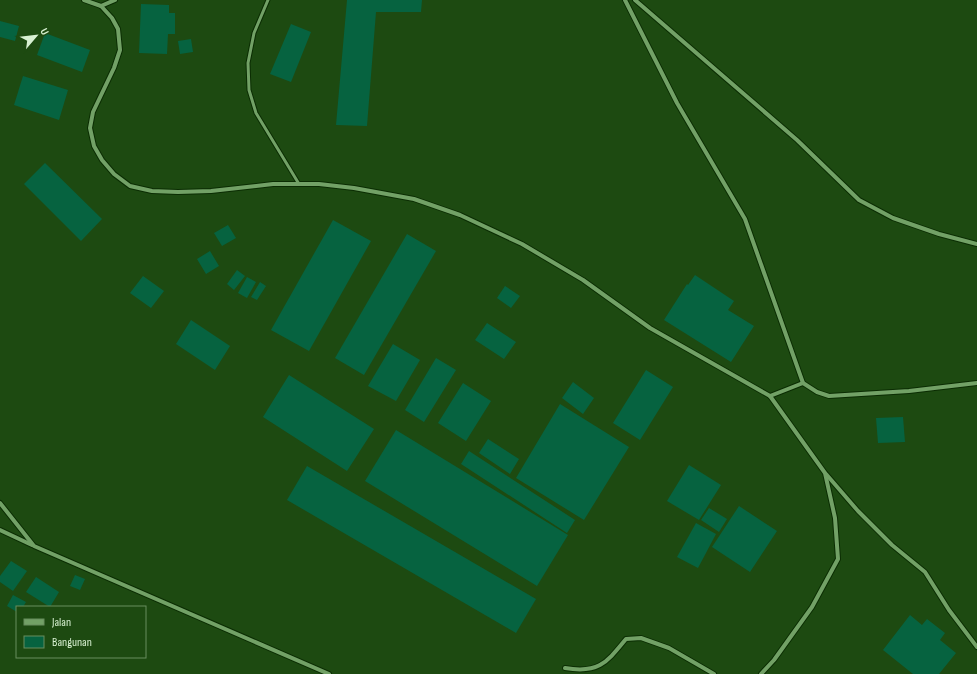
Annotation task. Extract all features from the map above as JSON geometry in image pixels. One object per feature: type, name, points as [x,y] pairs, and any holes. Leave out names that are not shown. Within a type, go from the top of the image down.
[{"type":"street","points":[[84,0],[101,6],[112,18],[118,29],[120,50],[114,68],[93,112],[90,128],[94,146],[102,160],[114,174],[130,186],[152,191],[178,192],[211,191],[273,184],[299,184],[354,188],[414,199],[460,215],[522,244],[583,280],[650,328],[770,396],[825,474],[892,546],[926,572],[948,610],[977,647]]},
{"type":"street","points":[[101,6],[115,0]]},
{"type":"street","points":[[626,0],[677,103],[745,219],[803,383],[816,392],[829,396],[910,391],[977,383]]},
{"type":"street","points":[[635,0],[797,140],[859,200],[893,218],[939,234],[977,244]]},
{"type":"street","points":[[770,396],[803,383]]},
{"type":"street","points":[[761,674],[774,660],[812,607],[838,559],[835,518],[825,474]]},
{"type":"street","points":[[0,503],[34,546]]},
{"type":"street","points":[[0,530],[329,674]]},
{"type":"street","points":[[565,668],[575,672],[598,669],[606,663],[626,639],[641,638],[669,648],[714,674]]},
{"type":"lane","points":[[268,0],[254,33],[248,63],[249,90],[256,113],[299,184]]},
{"type":"building","points":[[347,0],[422,0],[421,12],[376,12],[367,126],[336,125]]},
{"type":"building","points":[[141,4],[169,5],[169,13],[175,13],[175,34],[168,34],[167,54],[139,53]]},
{"type":"building","points":[[0,21],[19,26],[15,41],[0,37]]},
{"type":"building","points":[[291,24],[311,32],[291,82],[270,74]]},
{"type":"building","points":[[45,33],[90,50],[82,72],[37,55]]},
{"type":"building","points":[[191,39],[193,52],[180,54],[178,41]]},
{"type":"building","points":[[23,76],[68,90],[59,120],[14,105]]},
{"type":"building","points":[[45,163],[102,219],[81,241],[24,184]]},
{"type":"building","points":[[333,220],[371,241],[309,351],[271,330]]},
{"type":"building","points":[[228,225],[236,238],[222,246],[214,233]]},
{"type":"building","points":[[407,234],[436,251],[364,375],[335,358]]},
{"type":"building","points":[[210,251],[219,266],[206,274],[197,259]]},
{"type":"building","points":[[237,270],[245,276],[234,290],[227,284]]},
{"type":"building","points":[[695,275],[734,301],[728,310],[754,326],[731,362],[664,320],[687,284],[688,285]]},
{"type":"building","points":[[143,276],[164,291],[151,308],[130,293]]},
{"type":"building","points":[[247,277],[256,282],[247,298],[238,293]]},
{"type":"building","points":[[260,282],[266,286],[257,300],[251,297]]},
{"type":"building","points":[[505,286],[520,296],[511,308],[497,298]]},
{"type":"building","points":[[191,320],[230,346],[215,370],[176,344]]},
{"type":"building","points":[[487,323],[516,342],[504,359],[475,340]]},
{"type":"building","points":[[393,344],[420,360],[396,401],[368,386]]},
{"type":"building","points":[[436,358],[456,370],[424,422],[405,410]]},
{"type":"building","points":[[646,370],[673,387],[640,440],[613,423]]},
{"type":"building","points":[[289,375],[374,429],[347,471],[263,417]]},
{"type":"building","points":[[573,382],[594,398],[583,414],[562,398]]},
{"type":"building","points":[[463,383],[491,401],[466,441],[438,423]]},
{"type":"building","points":[[560,404],[629,447],[584,520],[516,478]]},
{"type":"building","points":[[903,417],[905,442],[878,443],[876,418]]},
{"type":"building","points":[[396,430],[568,535],[537,586],[365,481]]},
{"type":"building","points":[[488,439],[519,459],[510,474],[479,453]]},
{"type":"building","points":[[469,451],[575,520],[567,533],[461,464]]},
{"type":"building","points":[[689,465],[721,485],[699,520],[667,501]]},
{"type":"building","points":[[307,466],[536,599],[516,633],[287,500]]},
{"type":"building","points":[[739,506],[777,531],[750,572],[712,547]]},
{"type":"building","points":[[709,508],[727,519],[719,532],[701,520]]},
{"type":"building","points":[[696,523],[716,534],[698,568],[677,557]]},
{"type":"building","points":[[11,561],[27,571],[13,591],[0,582],[0,576]]},
{"type":"building","points":[[75,575],[85,579],[80,590],[70,586]]},
{"type":"building","points":[[36,577],[59,592],[51,606],[48,606],[26,592]]},
{"type":"building","points":[[13,595],[26,602],[24,606],[16,606],[16,611],[7,606]]},
{"type":"building","points":[[910,615],[922,625],[927,619],[945,633],[940,640],[956,653],[939,674],[913,674],[883,650]]}]
